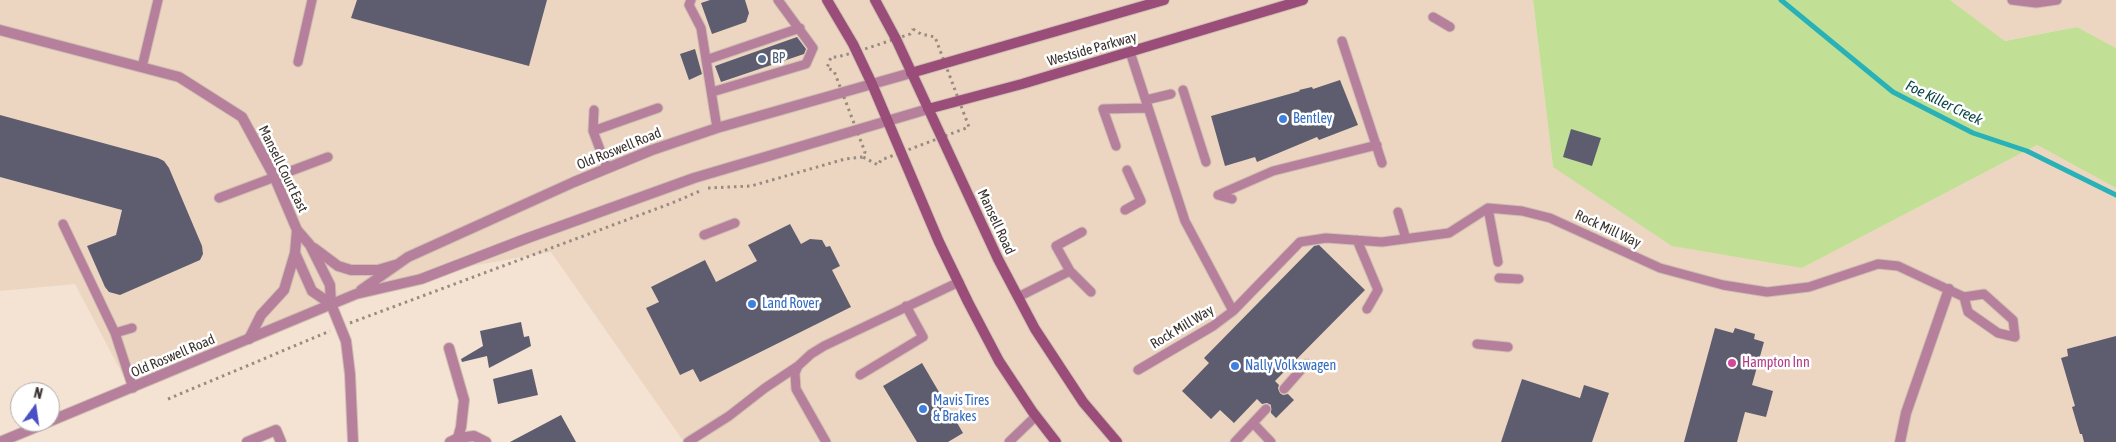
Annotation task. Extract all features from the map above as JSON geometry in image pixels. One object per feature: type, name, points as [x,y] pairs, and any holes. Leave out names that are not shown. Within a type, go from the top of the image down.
[{"type":"main road","points":[[827,0],[872,84],[939,242],[999,361],[1056,442]]},
{"type":"main road","name":"Mansell Road","points":[[875,0],[896,39],[1035,329],[1083,402],[1117,442]]},
{"type":"main road","name":"Westside Parkway","points":[[911,73],[1143,3],[1164,0]]},
{"type":"main road","name":"Westside Parkway","points":[[928,109],[1130,52],[1303,0]]},
{"type":"street","name":"Mansell Court East","points":[[0,30],[179,77],[242,117],[274,176],[297,230],[310,245],[330,285],[331,304]]},
{"type":"street","name":"Old Roswell Road","points":[[356,294],[408,257],[607,168],[652,150],[717,128],[911,73]]},
{"type":"street","name":"Westside Parkway","points":[[887,120],[928,109]]},
{"type":"street","name":"Old Roswell Road","points":[[0,442],[356,294],[421,279],[694,178],[887,120]]},
{"type":"street","points":[[249,339],[261,315],[284,290],[295,253],[297,230]]},
{"type":"street","points":[[310,245],[338,266],[351,270],[378,270],[398,264]]},
{"type":"street","points":[[295,253],[312,290],[331,304],[346,341],[350,374],[353,442]]},
{"type":"street","points":[[1900,442],[1906,413],[1949,289]]},
{"type":"street","points":[[449,348],[464,400],[454,440],[474,436],[486,442]]},
{"type":"street","points":[[247,442],[276,430],[281,442]]},
{"type":"lane","points":[[142,66],[158,0]]},
{"type":"lane","points":[[298,62],[312,0]]},
{"type":"lane","points":[[691,0],[689,6],[701,28],[717,128]]},
{"type":"lane","points":[[712,92],[806,64],[813,48],[778,0]]},
{"type":"lane","points":[[2012,0],[2036,3],[2057,0]]},
{"type":"lane","points":[[1432,17],[1450,27]]},
{"type":"lane","points":[[706,60],[800,28]]},
{"type":"lane","points":[[1342,41],[1382,163]]},
{"type":"lane","points":[[1130,52],[1185,221],[1233,311]]},
{"type":"lane","points":[[1183,90],[1206,162]]},
{"type":"lane","points":[[1116,146],[1104,109],[1147,104],[1171,94]]},
{"type":"lane","points":[[593,131],[658,108]]},
{"type":"lane","points":[[594,110],[593,131],[607,168]]},
{"type":"lane","points":[[1232,199],[1218,195],[1273,171],[1377,145]]},
{"type":"lane","points":[[219,198],[328,157]]},
{"type":"lane","points":[[1125,210],[1141,201],[1127,170]]},
{"type":"lane","points":[[1488,208],[1498,262]]},
{"type":"lane","name":"Rock Mill Way","points":[[1138,370],[1209,329],[1233,311],[1300,242],[1326,238],[1382,242],[1449,233],[1488,208],[1522,211],[1550,218],[1660,268],[1723,285],[1767,292],[1809,288],[1878,264],[1898,266],[1964,297]]},
{"type":"lane","points":[[1398,212],[1406,239]]},
{"type":"lane","points":[[704,235],[735,223]]},
{"type":"lane","points":[[63,224],[115,334],[133,388]]},
{"type":"lane","points":[[1082,232],[1056,246],[1070,271],[1091,292]]},
{"type":"lane","points":[[1357,240],[1378,290],[1367,308]]},
{"type":"lane","points":[[1018,297],[1070,271]]},
{"type":"lane","points":[[1500,278],[1519,279]]},
{"type":"lane","points":[[688,442],[729,416],[765,388],[798,366],[810,354],[959,282]]},
{"type":"lane","points":[[1984,294],[2013,320],[2015,337],[1998,333],[1968,312],[1964,297],[1984,294]]},
{"type":"lane","points":[[860,375],[923,337],[906,306]]},
{"type":"lane","points":[[115,334],[132,328]]},
{"type":"lane","points":[[1477,344],[1508,347]]},
{"type":"lane","points":[[1284,389],[1306,364],[1327,367]]},
{"type":"lane","points":[[798,366],[795,373],[796,388],[826,442]]},
{"type":"lane","points":[[1234,442],[1266,409]]},
{"type":"lane","points":[[1009,442],[1036,416]]},
{"type":"lane","points":[[1253,423],[1270,442]]},
{"type":"path","points":[[168,399],[341,326],[663,207],[705,189],[751,186],[845,159],[863,158],[878,165],[881,160],[969,127],[935,38],[921,34],[913,29],[910,34],[896,39],[856,52],[831,57],[827,68],[834,70],[865,152],[863,158]]},
{"type":"shaded area","points":[[0,0],[1533,0],[1553,167],[1802,268],[2037,145],[2116,188],[2116,442],[684,442],[551,252],[374,283],[126,381],[75,284],[0,291]]},
{"type":"shaded area","points":[[1950,0],[2116,0],[2116,48],[2077,27],[2005,41]]},
{"type":"green space","points":[[1533,0],[1950,0],[2005,41],[2077,27],[2116,48],[2116,188],[2037,145],[1802,268],[1672,246],[1553,167]]},
{"type":"building","points":[[357,0],[547,0],[529,66],[351,18]]},
{"type":"building","points":[[710,0],[745,0],[749,13],[746,22],[712,34],[701,3]]},
{"type":"building","name":"BP","points":[[797,37],[806,49],[804,54],[721,82],[715,66]]},
{"type":"building","points":[[695,49],[702,74],[689,80],[680,54]]},
{"type":"building","name":"Bentley","points":[[1340,80],[1358,125],[1319,140],[1317,137],[1257,162],[1255,157],[1225,166],[1211,116]]},
{"type":"building","points":[[0,115],[164,161],[169,168],[202,246],[203,254],[200,260],[120,295],[109,292],[87,246],[116,235],[122,210],[0,177]]},
{"type":"building","points":[[1571,129],[1601,138],[1592,166],[1563,157]]},
{"type":"building","name":"Land Rover","points":[[790,224],[801,244],[810,239],[822,240],[826,247],[830,246],[840,266],[832,270],[851,307],[700,382],[693,369],[680,375],[646,308],[659,302],[651,287],[705,260],[716,282],[757,261],[748,245]]},
{"type":"building","points":[[1319,245],[1365,290],[1275,381],[1279,385],[1280,393],[1283,395],[1288,394],[1294,400],[1276,418],[1271,413],[1271,405],[1267,403],[1262,404],[1257,399],[1234,423],[1220,410],[1211,419],[1182,391],[1209,363],[1204,358],[1314,246]]},
{"type":"building","points":[[521,322],[524,337],[529,336],[531,346],[489,368],[487,356],[462,362],[461,359],[483,346],[480,331]]},
{"type":"building","name":"Hampton Inn","points":[[1715,328],[1733,333],[1735,328],[1755,334],[1754,339],[1764,342],[1752,385],[1773,391],[1766,417],[1745,412],[1737,442],[1684,442]]},
{"type":"building","points":[[2116,336],[2116,442],[2084,442],[2072,407],[2075,406],[2061,358],[2068,356],[2067,349]]},
{"type":"building","name":"Mavis Tires & Brakes","points":[[922,363],[963,433],[948,442],[917,442],[883,386]]},
{"type":"building","points":[[532,369],[538,395],[498,404],[493,379]]},
{"type":"building","points":[[1522,379],[1580,398],[1584,385],[1609,393],[1592,442],[1501,442]]},
{"type":"building","points":[[561,415],[576,442],[510,442]]},
{"type":"waterway","name":"Foe Killer Creek","points":[[1781,0],[1893,92],[1973,133],[2027,151],[2116,195]]},
{"type":"place","name":"BP","points":[[762,59]]},
{"type":"place","name":"Bentley","points":[[1283,119]]},
{"type":"place","name":"Land Rover","points":[[752,304]]},
{"type":"place","name":"Hampton Inn","points":[[1732,363]]},
{"type":"place","name":"Nally Volkswagen","points":[[1235,366]]},
{"type":"place","name":"Mavis Tires & Brakes","points":[[923,409]]}]
